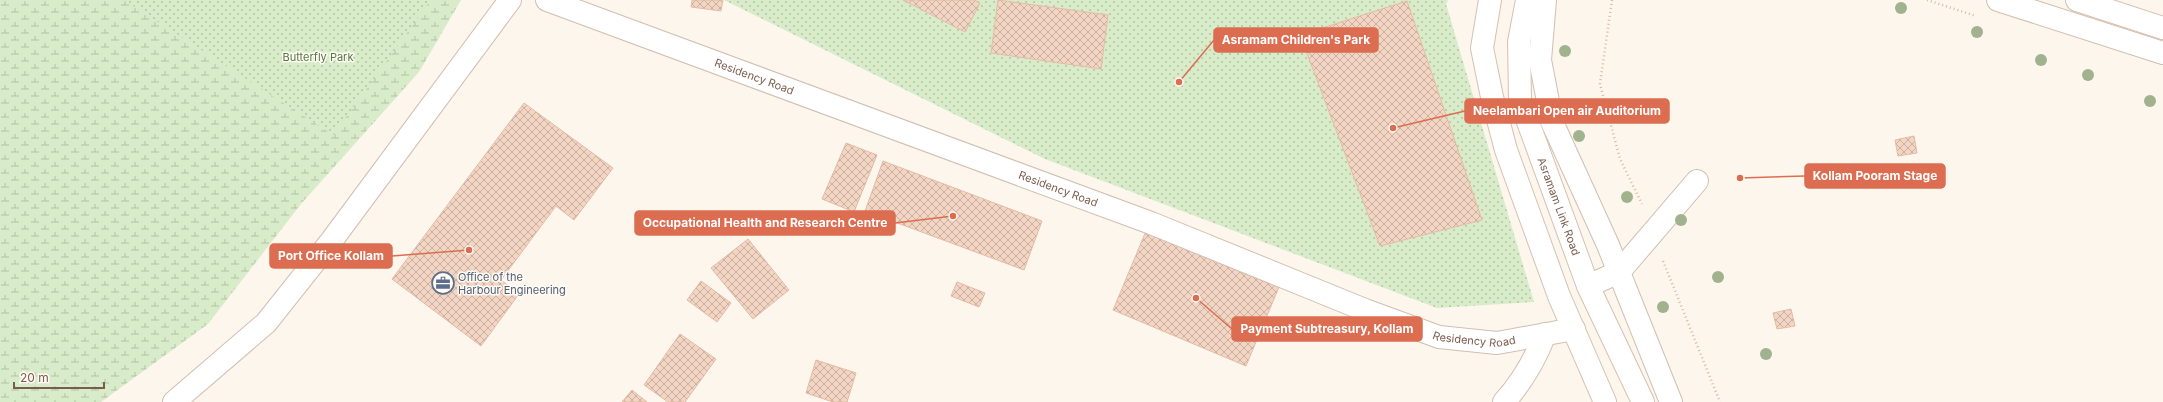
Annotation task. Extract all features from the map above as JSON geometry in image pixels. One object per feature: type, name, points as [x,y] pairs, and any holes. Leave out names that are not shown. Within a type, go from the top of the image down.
[{"type":"street","points":[[174,402],[266,323],[332,240],[510,0]]},
{"type":"street","name":"Residency Road","points":[[547,0],[1143,220],[1365,310],[1439,337],[1497,343],[1574,329]]},
{"type":"street","points":[[1490,0],[1482,48],[1492,97],[1506,150],[1559,296],[1605,402]]},
{"type":"street","name":"Asramam Link Road","points":[[1527,0],[1520,42],[1520,100],[1588,286],[1643,402]]},
{"type":"street","points":[[1545,0],[1540,60],[1552,122],[1619,272],[1671,402]]},
{"type":"street","points":[[1998,0],[2163,53]]},
{"type":"street","points":[[2077,0],[2163,28]]},
{"type":"street","points":[[1588,286],[1619,272],[1697,181]]},
{"type":"street","points":[[1504,402],[1520,385],[1546,334]]},
{"type":"green space","points":[[0,0],[461,0],[419,72],[301,204],[208,324],[101,402],[0,402]]},
{"type":"green space","name":"Butterfly Park","points":[[124,0],[429,0],[430,1],[333,135]]},
{"type":"green space","points":[[724,0],[1448,0],[1446,4],[1534,302],[1437,308],[1045,159]]},
{"type":"building","points":[[692,0],[723,0],[721,11],[691,7]]},
{"type":"building","points":[[903,0],[974,0],[980,3],[965,32]]},
{"type":"building","points":[[998,0],[1108,15],[1101,69],[991,53]]},
{"type":"building","points":[[1407,1],[1482,220],[1380,246],[1300,35]]},
{"type":"building","points":[[524,103],[613,168],[574,220],[556,206],[501,280],[519,294],[481,346],[392,279]]},
{"type":"building","points":[[1914,136],[1917,153],[1898,156],[1895,140]]},
{"type":"building","points":[[846,143],[877,155],[854,212],[822,199]]},
{"type":"building","points":[[883,161],[1042,221],[1024,270],[865,211]]},
{"type":"building","points":[[1146,231],[1279,287],[1246,366],[1113,310]]},
{"type":"building","points":[[748,239],[789,290],[753,319],[711,268]]},
{"type":"building","points":[[701,281],[731,303],[717,322],[687,300]]},
{"type":"building","points":[[957,282],[985,293],[979,307],[951,296]]},
{"type":"building","points":[[1791,309],[1795,326],[1777,329],[1773,313]]},
{"type":"building","points":[[680,334],[716,359],[685,402],[668,402],[644,385]]},
{"type":"building","points":[[816,360],[856,373],[847,402],[833,402],[806,393]]},
{"type":"building","points":[[632,390],[647,402],[622,402]]},
{"type":"place","name":"Asramam Children's Park","points":[[1179,82]]},
{"type":"place","name":"Neelambari Open air Auditorium","points":[[1393,128]]},
{"type":"place","name":"Kollam Pooram Stage","points":[[1740,178]]},
{"type":"place","name":"Occupational Health and Research Centre","points":[[953,216]]},
{"type":"place","name":"Port Office Kollam","points":[[469,250]]},
{"type":"place","name":"Office of the Harbour Engineering","points":[[443,283]]},
{"type":"place","name":"Payment Subtreasury, Kollam","points":[[1196,298]]}]
